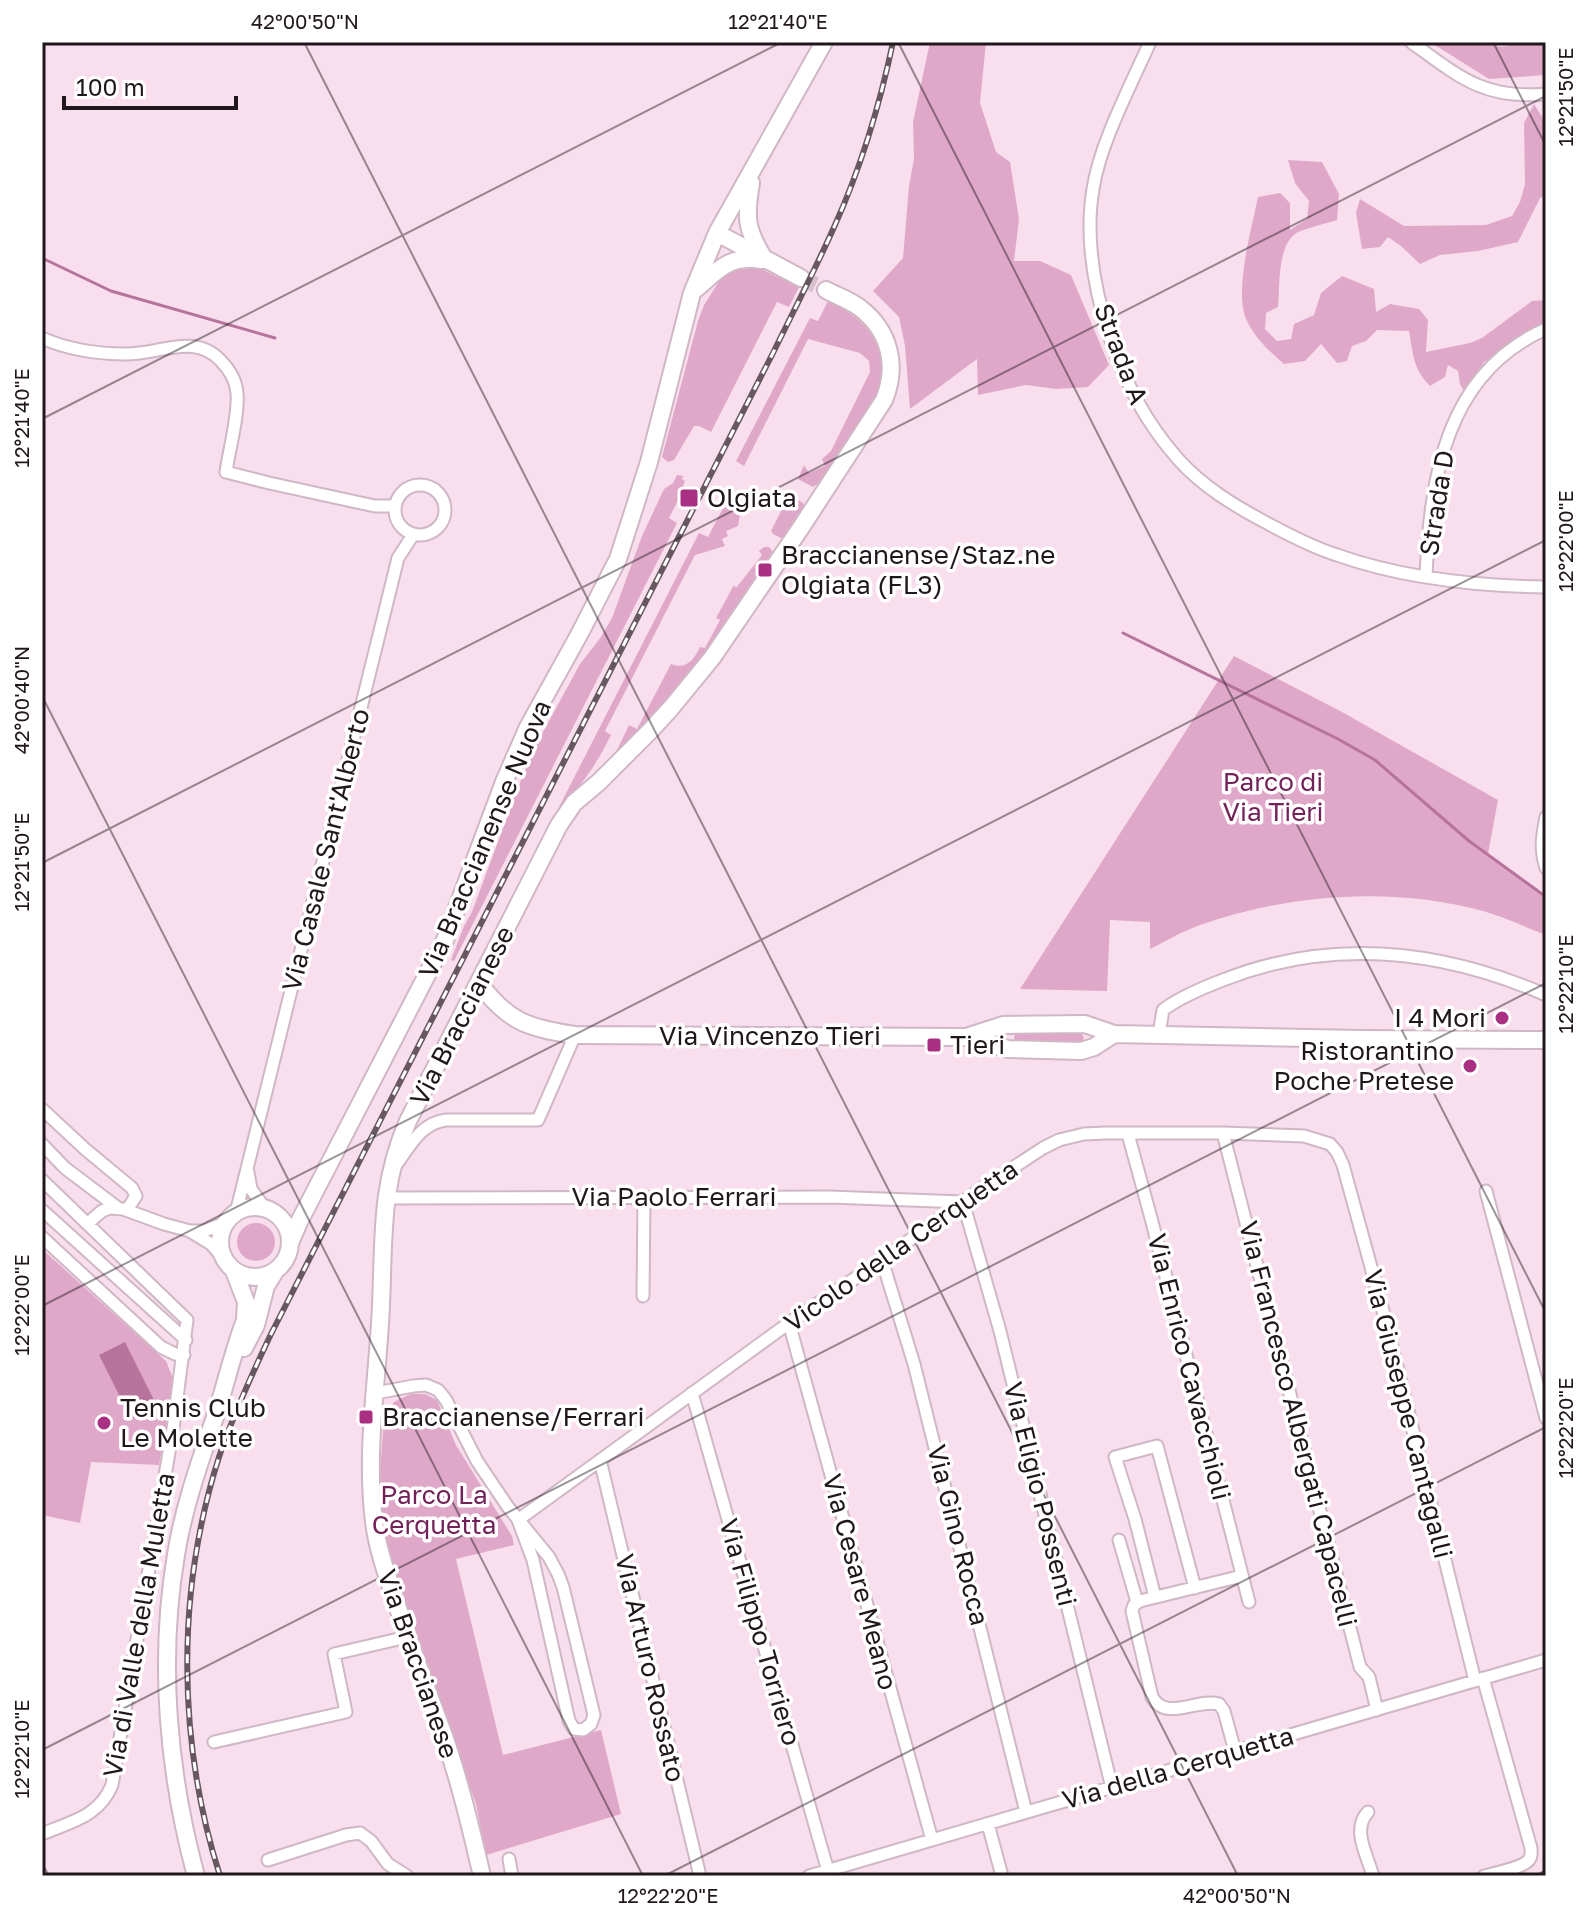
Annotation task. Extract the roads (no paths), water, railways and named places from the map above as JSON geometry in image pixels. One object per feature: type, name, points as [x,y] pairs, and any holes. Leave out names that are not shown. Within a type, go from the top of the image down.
[{"type":"street","points":[[692,293],[717,233],[824,42]]},
{"type":"street","name":"Strada A","points":[[1150,42],[1102,154],[1090,214],[1094,272],[1112,345],[1131,389],[1155,430],[1178,460],[1235,506],[1296,538],[1340,556],[1426,576],[1491,585],[1546,587]]},
{"type":"street","points":[[1411,42],[1452,73],[1479,86],[1511,95],[1546,94]]},
{"type":"street","points":[[753,170],[746,208],[748,227],[765,260]]},
{"type":"street","points":[[717,233],[801,278]]},
{"type":"street","points":[[692,293],[723,265],[734,260],[765,260]]},
{"type":"street","name":"Via Braccianese","points":[[482,1876],[462,1790],[382,1561],[371,1500],[370,1458],[385,1198],[389,1175],[408,1121],[559,825],[574,803],[650,731],[712,658],[884,400],[891,362],[890,351],[882,334],[861,309],[826,290]]},
{"type":"street","name":"Via Braccianense Nuova","points":[[290,1243],[445,940],[528,727],[618,559],[649,462],[692,293]]},
{"type":"street","name":"Strada D","points":[[1426,576],[1428,532],[1437,475],[1448,434],[1483,373],[1520,344],[1546,329]]},
{"type":"street","points":[[42,338],[99,353],[143,353],[185,345],[209,351],[227,368],[237,390],[226,472],[375,506],[394,506]]},
{"type":"street","points":[[419,485],[427,486],[441,497],[445,513],[437,529],[430,534],[413,535],[396,521],[394,506],[403,491],[419,485]]},
{"type":"street","name":"Via Casale Sant'Alberto","points":[[230,1218],[247,1168],[398,558],[413,535]]},
{"type":"street","points":[[1546,817],[1541,843],[1546,868]]},
{"type":"street","points":[[1159,1034],[1163,1010],[1187,996],[1267,964],[1324,954],[1412,957],[1451,962],[1505,978],[1546,995]]},
{"type":"street","name":"Via Vincenzo Tieri","points":[[479,983],[500,1007],[520,1022],[545,1031],[575,1035],[966,1037],[1014,1025],[1085,1024],[1114,1034],[1546,1040]]},
{"type":"street","points":[[1081,1051],[1088,1039],[1085,1024]]},
{"type":"street","points":[[1009,1049],[1008,1034],[1014,1025]]},
{"type":"street","name":"Via Vincenzo Tieri","points":[[966,1037],[999,1048],[1081,1051],[1114,1034]]},
{"type":"street","points":[[389,1175],[417,1136],[433,1123],[446,1120],[538,1120],[575,1035]]},
{"type":"street","points":[[42,1109],[132,1188],[136,1196],[123,1209],[102,1211],[87,1224]]},
{"type":"street","name":"Vicolo della Cerquetta","points":[[518,1520],[789,1323],[963,1202],[1059,1140],[1095,1133],[1223,1133],[1304,1136],[1323,1141],[1335,1149]]},
{"type":"street","name":"Via Francesco Albergati Capacelli","points":[[1223,1133],[1360,1667],[1369,1677],[1377,1710]]},
{"type":"street","name":"Via Enrico Cavacchioli","points":[[1128,1134],[1249,1602]]},
{"type":"street","points":[[42,1144],[65,1168],[123,1209],[190,1231],[204,1231],[250,1207],[286,1212],[296,1209],[314,1195]]},
{"type":"street","name":"Via Giuseppe Cantagalli","points":[[1335,1149],[1343,1165],[1385,1318],[1479,1679],[1532,1854],[1520,1865],[1484,1876]]},
{"type":"street","points":[[217,1408],[256,1325],[266,1286],[286,1258],[290,1243],[283,1222],[268,1210],[251,1189],[247,1168]]},
{"type":"street","points":[[42,1180],[187,1320],[186,1340]]},
{"type":"street","points":[[1486,1191],[1546,1418]]},
{"type":"street","name":"Via Paolo Ferrari","points":[[385,1198],[829,1197],[963,1202]]},
{"type":"street","points":[[643,1296],[644,1198]]},
{"type":"street","name":"Via Eligio Possenti","points":[[963,1202],[1000,1331],[1112,1788]]},
{"type":"street","points":[[42,1210],[186,1340]]},
{"type":"street","points":[[196,1876],[178,1801],[169,1722],[169,1621],[175,1555],[183,1517],[245,1320],[246,1302],[220,1245],[220,1238],[230,1218]]},
{"type":"street","points":[[190,1231],[211,1244],[229,1265],[248,1277],[263,1276],[277,1269]]},
{"type":"street","points":[[42,1237],[161,1347],[170,1357],[180,1378]]},
{"type":"street","name":"Via Gino Rocca","points":[[882,1260],[918,1379],[1026,1812]]},
{"type":"street","points":[[149,1336],[174,1307]]},
{"type":"street","name":"Via Cesare Meano","points":[[789,1323],[932,1840]]},
{"type":"street","name":"Via di Valle della Muletta","points":[[42,1834],[96,1810],[112,1785],[186,1340]]},
{"type":"street","points":[[161,1347],[184,1355]]},
{"type":"street","points":[[376,1393],[420,1385],[432,1386],[442,1393],[477,1461],[518,1520],[549,1557],[563,1587],[594,1715],[591,1724],[583,1730],[574,1729],[569,1721],[533,1560],[518,1520]]},
{"type":"street","name":"Via Filippo Torriero","points":[[692,1393],[828,1871]]},
{"type":"street","points":[[1155,1597],[1115,1457],[1157,1446],[1195,1588]]},
{"type":"street","name":"Via Arturo Rossato","points":[[600,1460],[700,1876]]},
{"type":"street","points":[[1119,1540],[1137,1602]]},
{"type":"street","points":[[1235,1751],[1224,1711],[1219,1704],[1210,1702],[1168,1709],[1159,1707],[1154,1701],[1132,1608],[1137,1602],[1242,1576]]},
{"type":"street","points":[[214,1742],[346,1712],[334,1654],[407,1637]]},
{"type":"street","name":"Via della Cerquetta","points":[[809,1876],[1546,1660]]},
{"type":"street","points":[[1368,1812],[1362,1819],[1360,1831],[1373,1876]]},
{"type":"street","points":[[988,1824],[1002,1876]]},
{"type":"street","points":[[268,1860],[360,1833],[371,1841],[388,1864],[407,1876]]},
{"type":"street","points":[[509,1859],[512,1876]]},
{"type":"waterway","points":[[42,258],[111,291],[275,338]]},
{"type":"waterway","points":[[1123,633],[1375,760],[1469,841],[1546,894]]},
{"type":"tunnel","points":[[801,278],[826,290]]},
{"type":"railway","points":[[220,1876],[196,1773],[189,1720],[187,1666],[195,1560],[205,1508],[224,1441],[271,1334],[820,257],[861,158],[893,42]]},
{"type":"place","name":"Olgiata","points":[[689,498]]},
{"type":"place","name":"Braccianense/Staz.ne Olgiata (FL3)","points":[[765,570]]},
{"type":"place","name":"I 4 Mori","points":[[1502,1018]]},
{"type":"place","name":"Tieri","points":[[934,1045]]},
{"type":"place","name":"Ristorantino Poche Pretese","points":[[1470,1066]]},
{"type":"place","name":"Braccianense/Ferrari","points":[[366,1417]]},
{"type":"place","name":"Tennis Club Le Molette","points":[[104,1423]]},
{"type":"park label","name":"Parco di Via Tieri","points":[[1273,797]]},
{"type":"park label","name":"Parco La Cerquetta","points":[[434,1510]]}]
